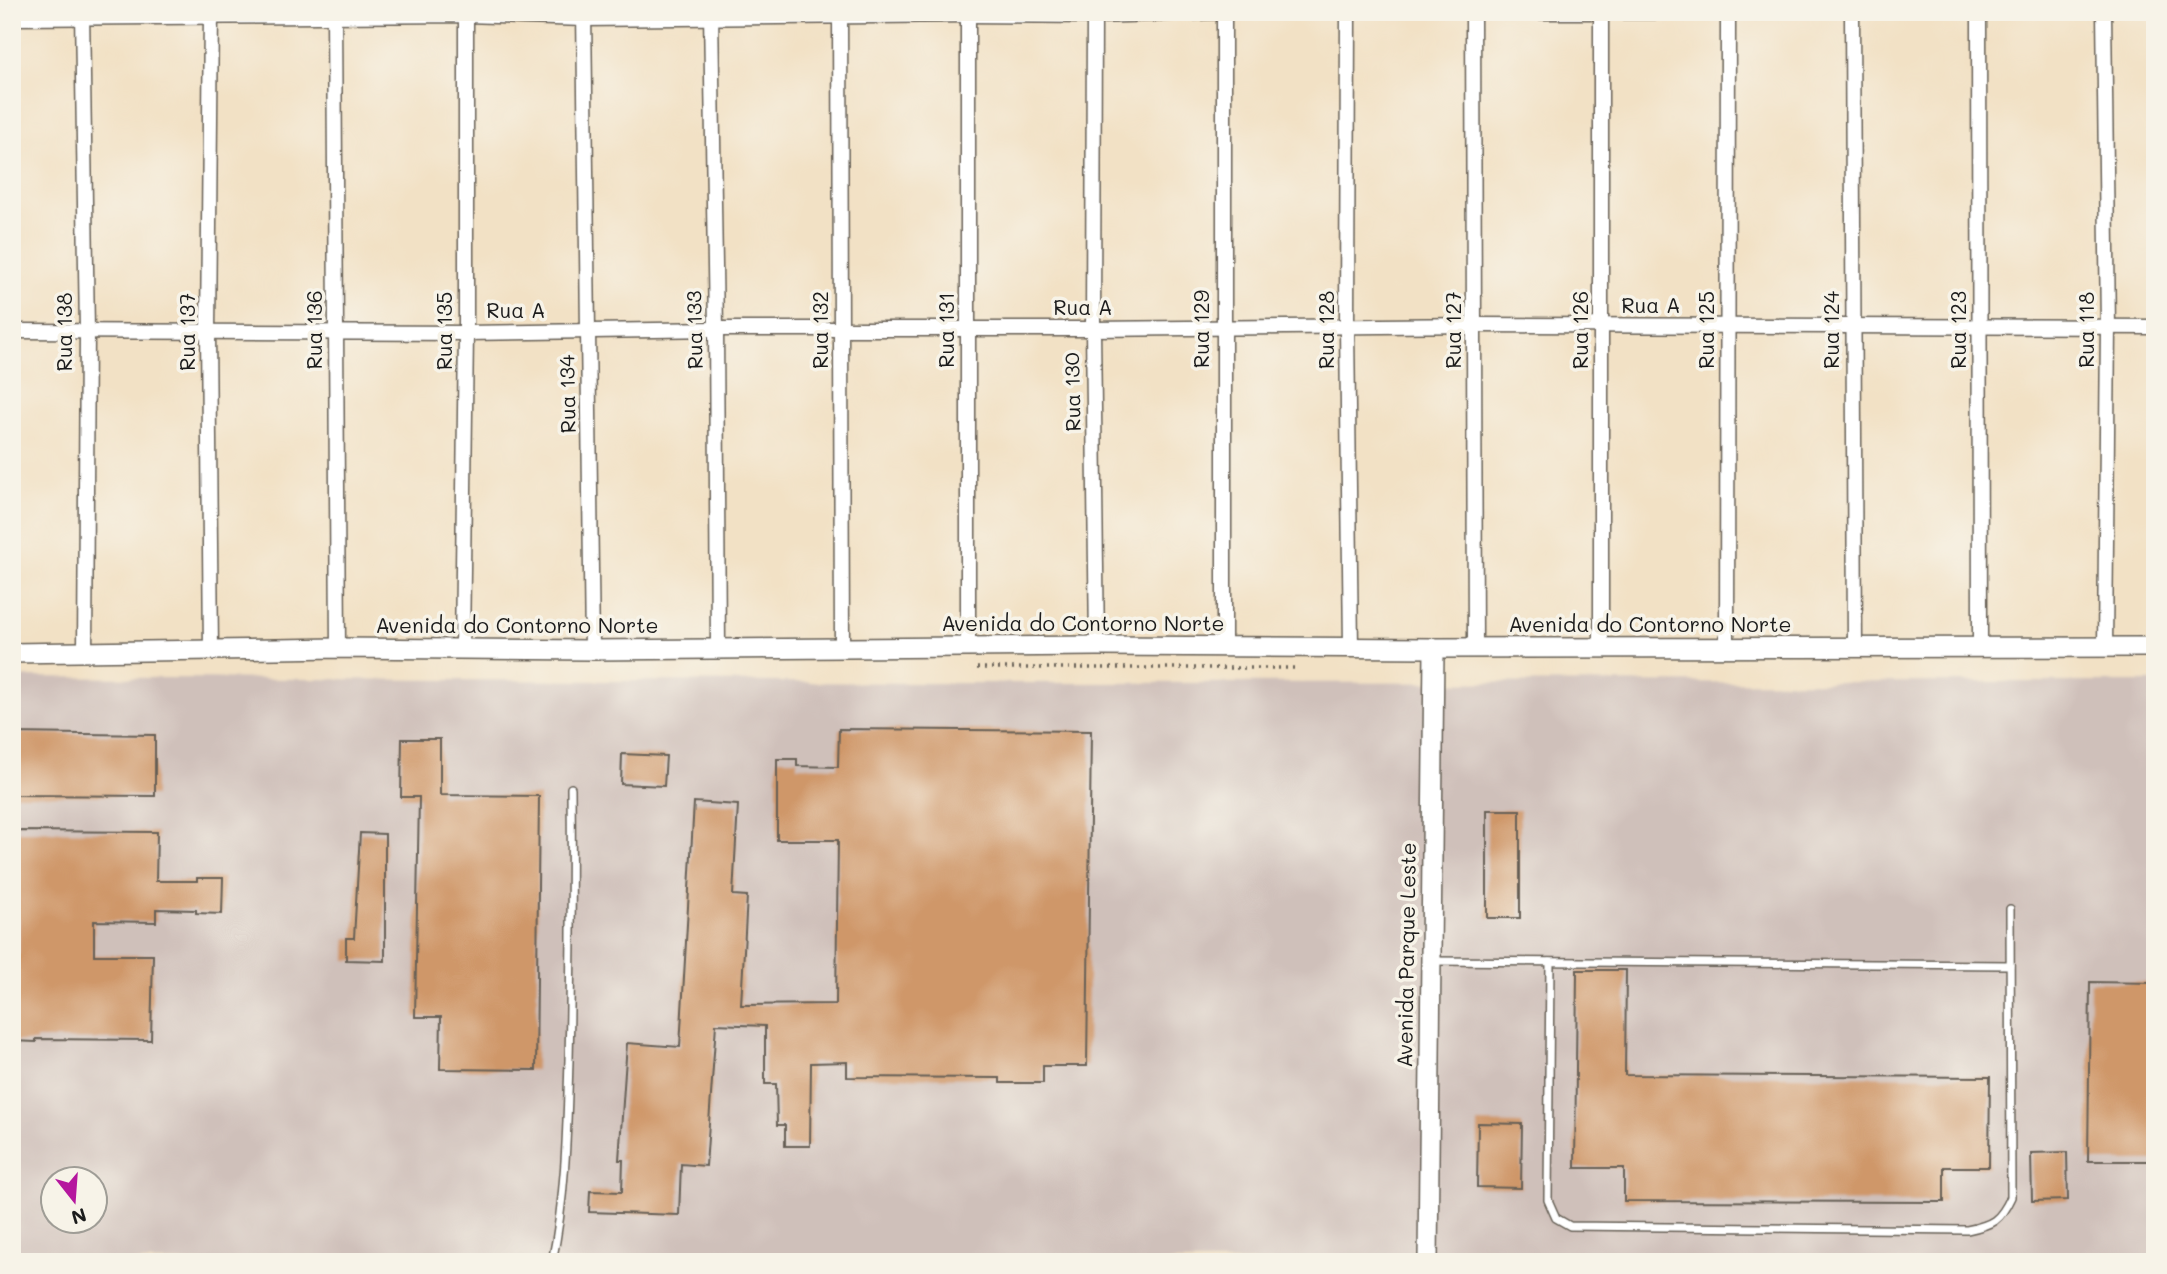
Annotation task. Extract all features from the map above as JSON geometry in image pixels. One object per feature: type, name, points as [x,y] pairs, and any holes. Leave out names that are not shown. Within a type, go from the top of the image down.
[{"type":"street","points":[[12,18],[82,15],[584,16],[1222,12]]},
{"type":"street","name":"Rua 129","points":[[1222,12],[1224,646]]},
{"type":"street","name":"Rua 128","points":[[1348,12],[1347,328],[1351,647]]},
{"type":"street","name":"Rua 127","points":[[1473,12],[1475,648]]},
{"type":"street","points":[[1513,12],[1673,12]]},
{"type":"street","name":"Rua 125","points":[[1727,648],[1728,12]]},
{"type":"street","name":"Rua 124","points":[[1852,12],[1855,648]]},
{"type":"street","name":"Rua 123","points":[[1979,12],[1980,647]]},
{"type":"street","name":"Rua 118","points":[[2104,12],[2108,327],[2105,648]]},
{"type":"street","name":"Rua 131","points":[[968,13],[968,648]]},
{"type":"street","name":"Rua 126","points":[[1601,13],[1601,647]]},
{"type":"street","name":"Rua 135","points":[[462,649],[466,14]]},
{"type":"street","name":"Rua 132","points":[[840,14],[842,647]]},
{"type":"street","name":"Rua 130","points":[[1094,14],[1093,329],[1097,646]]},
{"type":"street","name":"Rua 138","points":[[82,15],[87,331],[85,652]]},
{"type":"street","name":"Rua 137","points":[[211,15],[208,332],[211,652]]},
{"type":"street","name":"Rua 136","points":[[334,15],[338,648]]},
{"type":"street","name":"Rua 133","points":[[711,15],[718,648]]},
{"type":"street","name":"Rua 134","points":[[584,16],[592,650]]},
{"type":"street","name":"Rua A","points":[[12,331],[466,333],[1476,325],[2155,327]]},
{"type":"street","name":"Avenida do Contorno Norte","points":[[12,653],[338,648],[592,650],[1097,646],[1434,649],[2155,648]]},
{"type":"street","name":"Avenida Parque Leste","points":[[1428,1262],[1434,649]]},
{"type":"lane","points":[[552,1262],[561,1221],[567,1109],[571,969],[571,788]]},
{"type":"lane","points":[[1550,962],[1548,1200],[1556,1219],[1570,1226],[1953,1230],[1987,1226],[2003,1214],[2011,1197],[2010,909]]},
{"type":"lane","points":[[1430,961],[2010,965]]},
{"type":"path","points":[[973,667],[1307,668]]},
{"type":"shaded area","points":[[12,677],[926,683],[2155,682],[2155,1262],[12,1262]]},
{"type":"building","points":[[839,729],[1091,731],[1087,1066],[1043,1066],[1043,1083],[1000,1083],[1000,1078],[847,1077],[847,1062],[811,1063],[810,1146],[785,1146],[785,1125],[777,1125],[776,1084],[765,1084],[765,1026],[716,1024],[706,1166],[681,1164],[679,1215],[589,1212],[590,1191],[622,1192],[623,1160],[619,1160],[627,1043],[680,1047],[694,802],[738,805],[733,895],[747,896],[741,1005],[836,1004],[838,840],[777,840],[777,759],[797,759],[797,766],[838,767]]},
{"type":"building","points":[[12,733],[155,735],[155,796],[12,795]]},
{"type":"building","points":[[402,739],[440,739],[440,795],[539,796],[536,1070],[440,1069],[441,1017],[415,1017],[419,797],[401,797]]},
{"type":"building","points":[[622,754],[666,756],[664,786],[621,784]]},
{"type":"building","points":[[1487,810],[1520,810],[1520,918],[1487,918]]},
{"type":"building","points":[[12,831],[157,832],[156,881],[223,878],[222,914],[156,909],[156,922],[94,921],[94,955],[153,955],[151,1040],[12,1041],[12,953],[19,954],[19,918],[12,918]]},
{"type":"building","points":[[360,833],[385,834],[385,961],[346,960],[346,938],[354,938]]},
{"type":"building","points":[[1577,970],[1626,970],[1625,1075],[1990,1077],[1989,1167],[1944,1167],[1944,1202],[1624,1201],[1624,1168],[1575,1168]]},
{"type":"building","points":[[2090,982],[2155,983],[2155,1161],[2088,1161]]},
{"type":"building","points":[[1478,1123],[1522,1124],[1521,1188],[1477,1187]]},
{"type":"building","points":[[2067,1152],[2068,1200],[2032,1201],[2031,1153]]}]
